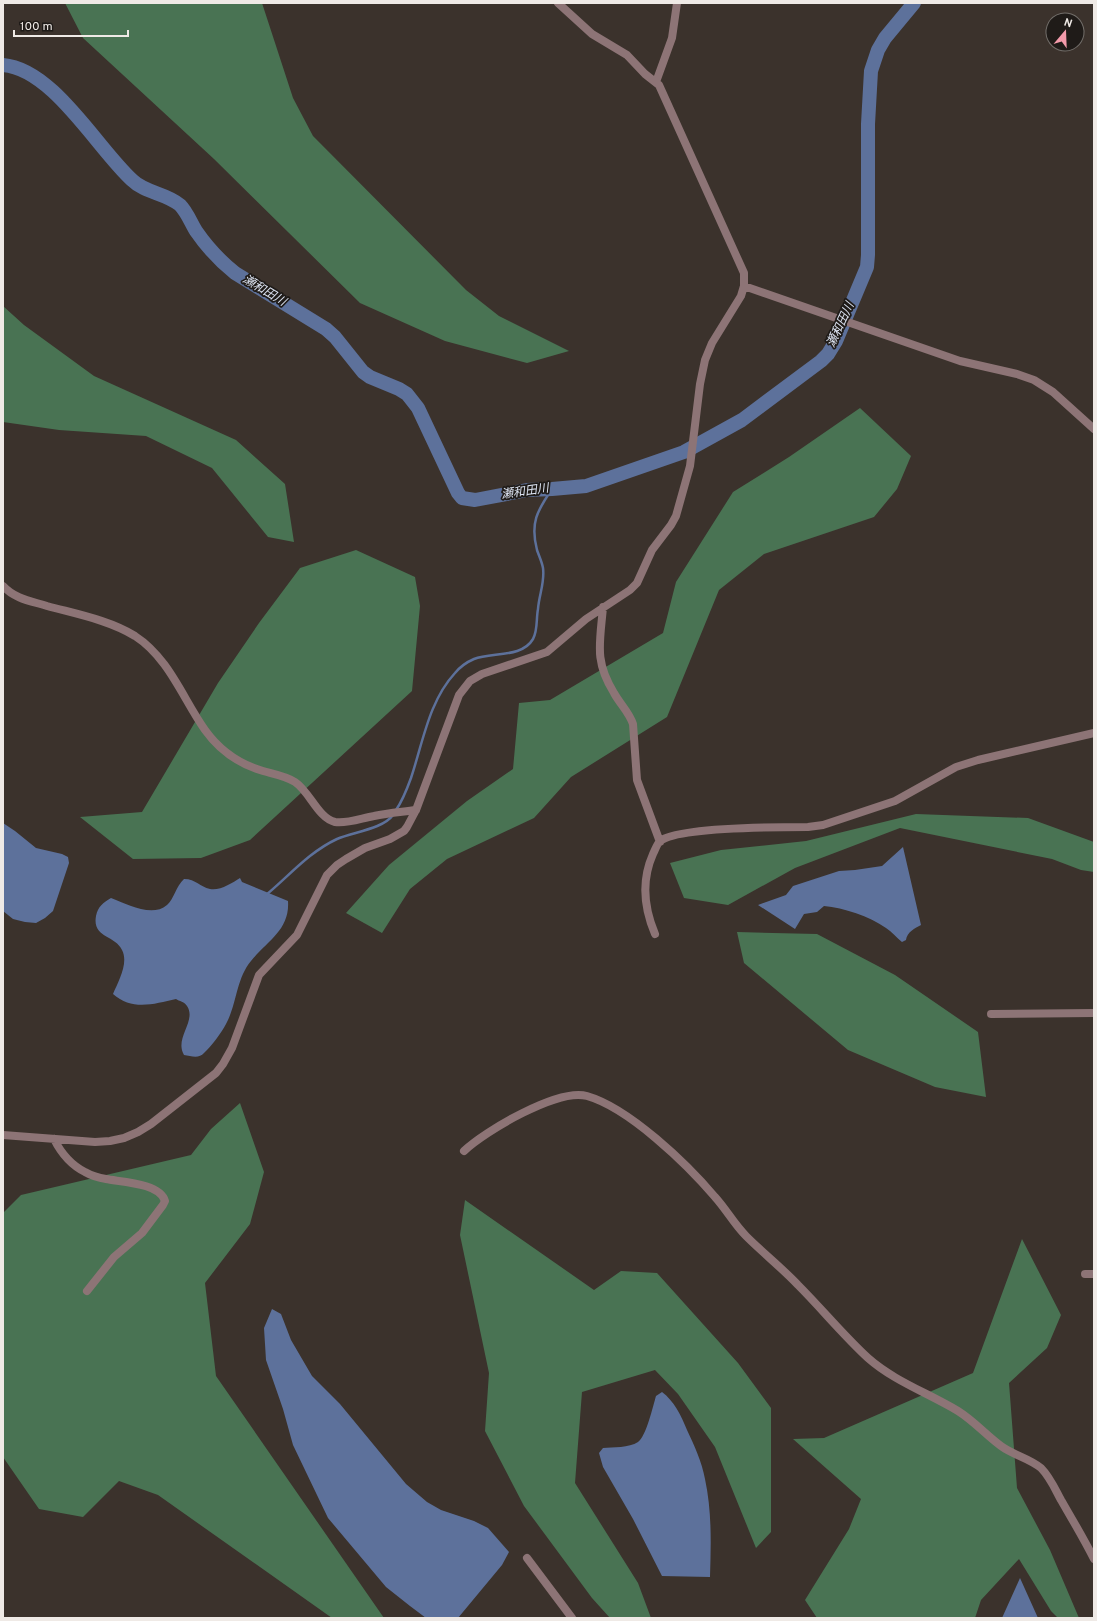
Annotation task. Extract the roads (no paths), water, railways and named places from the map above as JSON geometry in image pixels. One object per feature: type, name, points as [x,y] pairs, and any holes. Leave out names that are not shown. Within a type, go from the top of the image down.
[{"type":"street","points":[[3,1136],[103,1142],[118,1140],[151,1124],[211,1077],[223,1064],[232,1048],[259,975],[297,935],[327,875],[337,865],[365,848],[390,839],[404,831],[411,822],[455,704],[466,685],[474,677],[547,652],[586,619],[630,590],[637,583],[652,550],[676,516],[690,466],[700,384],[706,360],[712,343],[739,300],[744,286],[743,270],[659,85],[644,74],[627,55],[592,34],[558,3]]},
{"type":"street","points":[[656,82],[672,38],[677,3]]},
{"type":"street","points":[[744,286],[960,361],[1017,374],[1034,380],[1053,392],[1094,429]]},
{"type":"street","points":[[3,586],[16,596],[115,626],[136,637],[149,647],[162,662],[205,730],[220,748],[232,757],[247,765],[295,782],[312,798],[321,813],[329,819],[337,822],[416,810]]},
{"type":"street","points":[[604,607],[599,653],[600,662],[607,683],[631,718],[633,724],[637,780],[660,842]]},
{"type":"street","points":[[655,934],[647,911],[645,879],[650,860],[660,842],[676,835],[692,832],[808,827],[823,824],[895,801],[953,769],[978,760],[1094,733]]},
{"type":"street","points":[[991,1014],[1094,1013]]},
{"type":"street","points":[[464,1151],[472,1143],[495,1128],[554,1099],[578,1095],[589,1097],[603,1102],[630,1119],[667,1148],[708,1189],[746,1236],[788,1274],[842,1332],[868,1357],[904,1382],[963,1415],[1000,1445],[1047,1471],[1094,1559]]},
{"type":"street","points":[[54,1139],[60,1151],[80,1169],[105,1179],[134,1183],[149,1187],[161,1194],[165,1201],[142,1233],[114,1257],[86,1291]]},
{"type":"street","points":[[1085,1274],[1094,1274]]},
{"type":"street","points":[[527,1558],[572,1618]]},
{"type":"water","points":[[3,823],[36,848],[62,854],[68,857],[69,863],[53,911],[36,923],[13,919],[3,911]]},
{"type":"water","points":[[903,847],[921,925],[916,927],[908,935],[906,940],[902,942],[879,924],[864,916],[848,911],[824,906],[817,912],[804,914],[795,929],[758,905],[786,895],[793,886],[839,871],[882,866]]},
{"type":"water","points":[[240,878],[242,882],[288,901],[288,911],[285,920],[276,934],[246,968],[239,984],[230,1016],[216,1039],[200,1056],[195,1057],[184,1055],[182,1042],[189,1018],[187,1006],[176,999],[143,1005],[128,1003],[113,994],[124,966],[124,955],[119,945],[105,936],[97,928],[96,916],[101,905],[111,898],[139,909],[161,909],[167,905],[184,879],[192,880],[210,889],[218,889]]},
{"type":"water","points":[[272,1309],[281,1314],[291,1340],[312,1376],[340,1404],[406,1484],[427,1502],[441,1510],[474,1521],[488,1528],[509,1552],[502,1565],[458,1618],[426,1618],[410,1606],[386,1587],[328,1518],[293,1445],[283,1409],[266,1360],[264,1328]]},
{"type":"water","points":[[662,1392],[674,1404],[680,1414],[698,1454],[704,1473],[710,1516],[710,1577],[662,1576],[633,1519],[603,1467],[599,1453],[603,1448],[626,1446],[638,1442],[644,1434],[656,1396]]},
{"type":"water","points":[[1020,1578],[1038,1618],[1002,1618]]},
{"type":"waterway","name":"瀬和田川","points":[[3,65],[21,70],[39,80],[57,95],[73,112],[118,166],[132,180],[143,188],[168,198],[180,205],[205,243],[219,259],[235,273],[326,329],[335,337],[363,372],[370,377],[399,389],[407,394],[418,408],[458,493],[462,498],[475,500],[527,490],[586,486],[684,452],[742,420],[821,361],[828,354],[836,341],[867,267],[868,124],[871,71],[878,50],[885,38],[914,3]]},
{"type":"waterway","points":[[396,810],[403,798],[411,778],[423,736],[433,709],[446,684],[459,669],[474,659],[506,654],[522,649],[528,645],[535,636],[537,613],[543,583],[543,566],[537,550],[534,532],[536,518],[542,504],[552,489]]},
{"type":"waterway","points":[[266,895],[308,857],[327,844],[337,839],[382,824],[393,815]]}]
